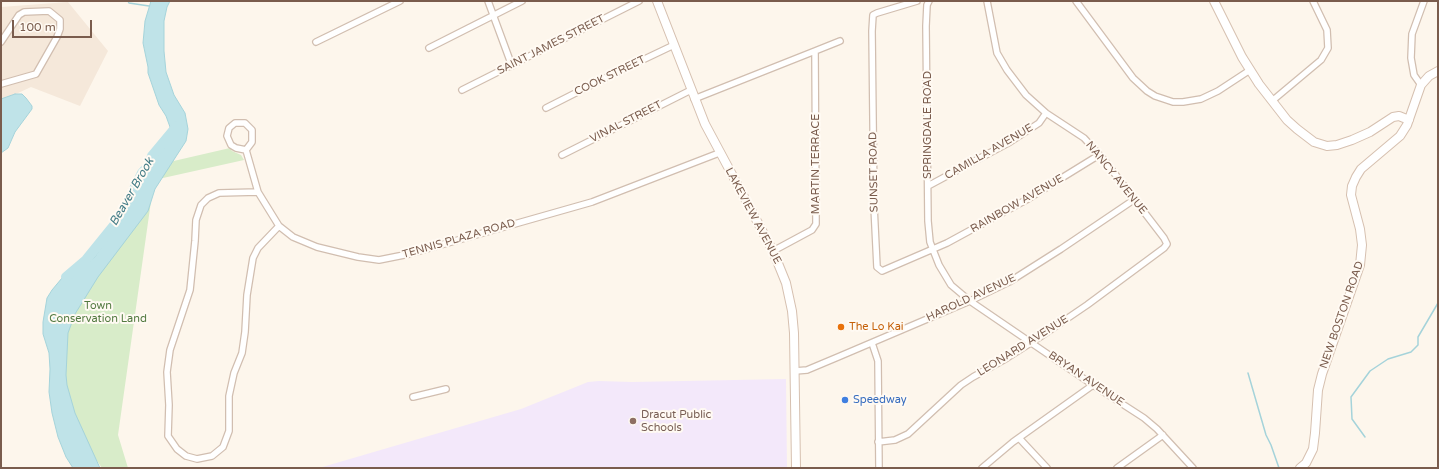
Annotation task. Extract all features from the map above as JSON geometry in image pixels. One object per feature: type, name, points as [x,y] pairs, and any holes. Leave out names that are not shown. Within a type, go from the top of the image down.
[{"type":"street","points":[[316,42],[400,1]]},
{"type":"street","points":[[488,1],[512,66]]},
{"type":"street","points":[[429,48],[522,1]]},
{"type":"street","name":"SAINT JAMES STREET","points":[[462,90],[640,1]]},
{"type":"street","name":"LAKEVIEW AVENUE","points":[[657,1],[705,124],[719,153],[773,251],[783,274],[791,306],[794,333],[796,468]]},
{"type":"street","name":"SUNSET ROAD","points":[[917,1],[874,15],[872,32],[872,73],[877,267],[882,271],[933,249]]},
{"type":"street","name":"SPRINGDALE ROAD","points":[[930,1],[927,5],[926,26],[930,242],[951,285],[970,301]]},
{"type":"street","name":"NANCY AVENUE","points":[[987,1],[997,52],[1007,70],[1026,95],[1046,113],[1084,138],[1135,200],[1167,244]]},
{"type":"street","points":[[1076,1],[1134,78],[1147,91],[1155,96],[1183,102],[1201,99],[1250,70]]},
{"type":"street","points":[[1214,1],[1234,43],[1250,70],[1272,101],[1296,129],[1314,142],[1327,146],[1337,145],[1370,132],[1393,117],[1399,116],[1409,120]]},
{"type":"street","points":[[1272,101],[1321,60],[1328,48],[1327,30],[1313,1]]},
{"type":"street","points":[[1421,86],[1414,75],[1411,58],[1412,34],[1424,1]]},
{"type":"street","points":[[1,42],[19,15],[24,12],[49,11],[60,20],[60,30],[57,37],[36,74],[1,84]]},
{"type":"street","points":[[694,99],[840,41]]},
{"type":"street","name":"COOK STREET","points":[[546,108],[674,45]]},
{"type":"street","name":"MARTIN TERRACE","points":[[773,251],[812,230],[816,224],[815,51]]},
{"type":"street","name":"NEW BOSTON ROAD","points":[[1300,468],[1306,462],[1313,449],[1318,390],[1322,374],[1360,266],[1362,240],[1351,195],[1352,186],[1362,169],[1400,136],[1409,120],[1421,86],[1429,76],[1438,71]]},
{"type":"street","name":"VINAL STREET","points":[[562,155],[691,90]]},
{"type":"street","name":"CAMILLA AVENUE","points":[[928,186],[1010,142],[1039,123],[1046,113]]},
{"type":"street","points":[[236,123],[245,123],[252,130],[252,142],[246,150],[236,148],[231,145],[227,136],[229,128],[236,123]]},
{"type":"street","name":"TENNIS PLAZA ROAD","points":[[246,150],[258,192],[279,226],[294,237],[317,247],[358,257],[379,260],[592,202],[719,153]]},
{"type":"street","name":"RAINBOW AVENUE","points":[[933,249],[1026,200],[1099,155]]},
{"type":"street","points":[[258,192],[219,193],[208,198],[200,205],[196,220],[196,241],[190,290],[170,350],[167,372],[169,405],[168,436],[177,449],[186,456],[197,459],[212,456],[223,447],[230,432],[229,396],[243,346],[247,295],[253,258],[258,248],[279,226]]},
{"type":"street","name":"HAROLD AVENUE","points":[[795,371],[807,370],[872,343],[970,301],[1009,282],[1135,200]]},
{"type":"street","name":"LEONARD AVENUE","points":[[878,442],[895,440],[908,434],[960,386],[972,377],[1007,358],[1087,305],[1164,248],[1167,244]]},
{"type":"street","name":"BRYAN AVENUE","points":[[970,301],[1144,418],[1163,435],[1193,468]]},
{"type":"street","points":[[872,343],[878,361],[879,468]]},
{"type":"street","points":[[982,468],[992,458],[1093,385]]},
{"type":"street","points":[[413,397],[446,390]]},
{"type":"street","points":[[1117,468],[1163,435]]},
{"type":"street","points":[[1019,438],[1047,468]]},
{"type":"shaded area","points":[[68,2],[108,51],[80,106],[31,87],[1,101],[1,7]]},
{"type":"shaded area","name":"Dracut Public Schools","points":[[786,379],[787,468],[319,468],[521,409],[588,382]]},
{"type":"green space","name":"Town Conservation Land","points":[[230,148],[232,151],[241,155],[244,160],[154,180],[118,435],[128,468],[102,468],[73,427],[59,373],[61,300],[110,246],[152,166]]},
{"type":"water","points":[[151,1],[170,1],[164,21],[166,72],[174,95],[185,113],[188,129],[186,141],[155,189],[148,211],[98,277],[75,314],[68,333],[67,385],[75,413],[100,468],[73,468],[66,457],[58,437],[52,413],[49,392],[49,353],[43,334],[43,322],[47,298],[62,278],[79,269],[94,258],[108,238],[128,200],[153,161],[164,148],[169,137],[170,127],[166,116],[159,105],[148,73],[143,43],[145,21]]},
{"type":"water","points":[[15,94],[22,94],[32,106],[32,109],[15,132],[8,148],[1,153],[1,99]]},
{"type":"waterway","points":[[128,1],[129,3],[149,6]]},
{"type":"waterway","name":"Beaver Brook","points":[[66,277],[86,260],[116,223],[129,201],[142,173],[149,165],[152,156],[177,126]]},
{"type":"waterway","points":[[1365,437],[1352,419],[1351,397],[1370,371],[1388,359],[1411,352],[1418,345],[1418,337],[1438,303]]},
{"type":"waterway","points":[[1248,373],[1266,435],[1279,468]]},
{"type":"place","name":"The Lo Kai","points":[[841,327]]},
{"type":"place","name":"Speedway","points":[[845,400]]},
{"type":"place","name":"Dracut Public Schools","points":[[633,421]]}]
